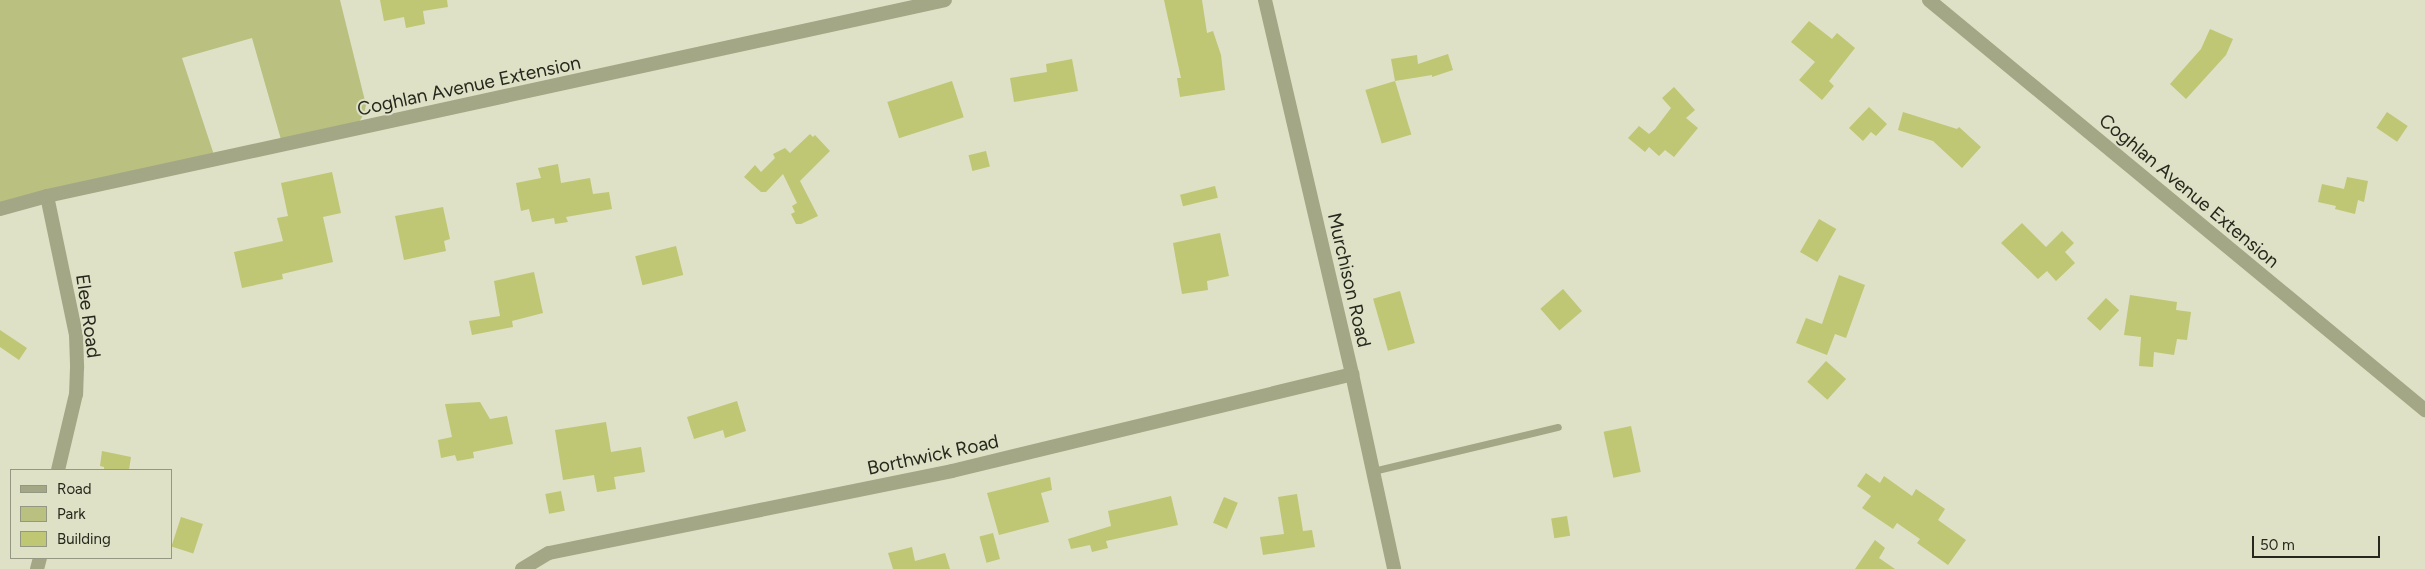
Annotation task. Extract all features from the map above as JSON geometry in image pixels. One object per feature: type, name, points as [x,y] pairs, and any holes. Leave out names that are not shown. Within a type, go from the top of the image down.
[{"type":"street","name":"Coghlan Avenue Extension","points":[[0,209],[47,196],[945,0]]},
{"type":"street","name":"Murchison Road","points":[[1264,0],[1352,374],[1394,569]]},
{"type":"street","name":"Coghlan Avenue Extension","points":[[1929,0],[2425,410]]},
{"type":"street","name":"Elee Road","points":[[47,196],[76,334],[78,368],[76,394],[58,469]]},
{"type":"street","name":"Borthwick Road","points":[[522,569],[549,553],[952,471],[1352,374]]},
{"type":"lane","points":[[1373,471],[1558,427]]},
{"type":"green space","points":[[0,0],[340,0],[366,105],[364,114],[359,122],[282,143],[252,38],[182,58],[215,158],[0,205]]},
{"type":"building","points":[[380,0],[447,0],[448,7],[423,11],[425,24],[406,28],[404,17],[384,21]]},
{"type":"building","points":[[1164,0],[1202,0],[1207,33],[1213,31],[1221,55],[1225,90],[1180,97],[1177,78],[1181,78]]},
{"type":"building","points":[[1809,21],[1832,39],[1837,33],[1855,48],[1829,81],[1834,86],[1822,100],[1799,80],[1815,62],[1791,42]]},
{"type":"building","points":[[2210,29],[2233,39],[2226,55],[2186,99],[2170,84],[2201,49]]},
{"type":"building","points":[[1448,54],[1453,70],[1432,77],[1432,75],[1395,81],[1391,59],[1417,55],[1418,64]]},
{"type":"building","points":[[1072,59],[1078,91],[1014,102],[1010,78],[1047,72],[1046,64]]},
{"type":"building","points":[[952,81],[964,117],[899,138],[887,102]]},
{"type":"building","points":[[1395,81],[1411,135],[1382,144],[1365,90]]},
{"type":"building","points":[[1674,87],[1695,110],[1686,118],[1698,128],[1674,157],[1665,150],[1659,156],[1649,147],[1645,152],[1628,138],[1639,126],[1649,134],[1655,129],[1671,108],[1662,98]]},
{"type":"building","points":[[1869,107],[1887,124],[1876,136],[1871,132],[1863,141],[1849,128]]},
{"type":"building","points":[[1903,112],[1957,129],[1959,127],[1981,147],[1962,168],[1933,141],[1898,130]]},
{"type":"building","points":[[2387,112],[2408,126],[2397,142],[2376,128]]},
{"type":"building","points":[[810,134],[813,137],[815,135],[830,151],[800,181],[818,216],[801,224],[796,224],[791,214],[795,212],[792,206],[797,203],[783,174],[766,192],[761,192],[744,177],[755,165],[761,172],[775,158],[773,154],[785,148],[790,153]]},
{"type":"building","points":[[986,151],[990,167],[972,171],[969,155]]},
{"type":"building","points":[[558,164],[561,183],[590,178],[593,194],[609,192],[612,209],[566,217],[568,222],[555,224],[554,218],[532,222],[529,209],[521,211],[516,183],[541,178],[538,168]]},
{"type":"building","points":[[332,172],[341,213],[323,217],[333,262],[282,274],[283,279],[242,288],[234,252],[283,241],[277,218],[288,216],[281,183]]},
{"type":"building","points":[[2347,177],[2368,181],[2364,202],[2358,200],[2355,214],[2335,209],[2336,206],[2318,202],[2322,184],[2344,189]]},
{"type":"building","points":[[1215,186],[1218,198],[1183,206],[1180,195]]},
{"type":"building","points":[[443,207],[450,239],[444,241],[446,251],[404,260],[395,216]]},
{"type":"building","points":[[1819,219],[1836,229],[1817,262],[1800,252]]},
{"type":"building","points":[[2022,223],[2046,247],[2062,231],[2074,243],[2065,252],[2075,263],[2056,281],[2047,271],[2038,279],[2001,243]]},
{"type":"building","points":[[1220,233],[1229,276],[1207,281],[1208,290],[1182,294],[1173,243]]},
{"type":"building","points":[[676,246],[683,275],[643,285],[635,256]]},
{"type":"building","points":[[534,272],[543,313],[512,321],[513,327],[472,335],[469,321],[500,316],[494,281]]},
{"type":"building","points":[[1839,275],[1865,285],[1846,338],[1835,334],[1827,355],[1796,343],[1806,318],[1822,324]]},
{"type":"building","points":[[1563,289],[1582,311],[1559,331],[1540,309]]},
{"type":"building","points":[[1400,291],[1415,343],[1388,351],[1373,299]]},
{"type":"building","points":[[2130,295],[2177,302],[2176,310],[2191,312],[2187,340],[2177,339],[2174,355],[2154,352],[2153,367],[2139,366],[2141,337],[2124,335]]},
{"type":"building","points":[[2106,298],[2119,310],[2100,331],[2087,318]]},
{"type":"building","points":[[0,330],[27,348],[19,360],[0,347]]},
{"type":"building","points":[[1826,361],[1846,379],[1827,400],[1807,382]]},
{"type":"building","points":[[737,401],[746,431],[725,438],[723,430],[694,439],[687,417]]},
{"type":"building","points":[[480,402],[490,419],[507,416],[513,444],[473,452],[474,458],[457,461],[455,455],[441,458],[438,440],[452,437],[445,404]]},
{"type":"building","points":[[606,422],[611,452],[641,447],[645,472],[614,477],[616,489],[597,492],[594,475],[563,480],[555,430]]},
{"type":"building","points":[[1631,426],[1641,472],[1613,478],[1604,432]]},
{"type":"building","points":[[102,451],[131,457],[129,469],[104,469],[104,467],[100,466]]},
{"type":"building","points":[[1866,473],[1880,483],[1884,476],[1912,496],[1916,489],[1945,509],[1938,520],[1966,540],[1948,565],[1917,543],[1920,539],[1897,523],[1893,529],[1862,508],[1871,496],[1857,486]]},
{"type":"building","points":[[1050,477],[1052,490],[1041,493],[1049,522],[999,535],[987,493]]},
{"type":"building","points":[[561,491],[565,511],[549,514],[545,494]]},
{"type":"building","points":[[1297,494],[1303,531],[1312,530],[1315,547],[1263,555],[1260,537],[1284,534],[1278,497]]},
{"type":"building","points":[[1171,496],[1178,525],[1106,541],[1108,548],[1092,552],[1090,545],[1071,549],[1068,539],[1111,526],[1108,511]]},
{"type":"building","points":[[1224,497],[1238,503],[1227,529],[1213,523]]},
{"type":"building","points":[[1567,516],[1570,536],[1554,538],[1551,519]]},
{"type":"building","points":[[181,517],[203,524],[193,554],[172,547]]},
{"type":"building","points":[[993,533],[1000,559],[986,563],[979,537]]},
{"type":"building","points":[[1875,540],[1885,548],[1879,558],[1895,569],[1855,569]]},
{"type":"building","points":[[912,547],[915,561],[945,553],[950,569],[893,569],[888,553]]}]
